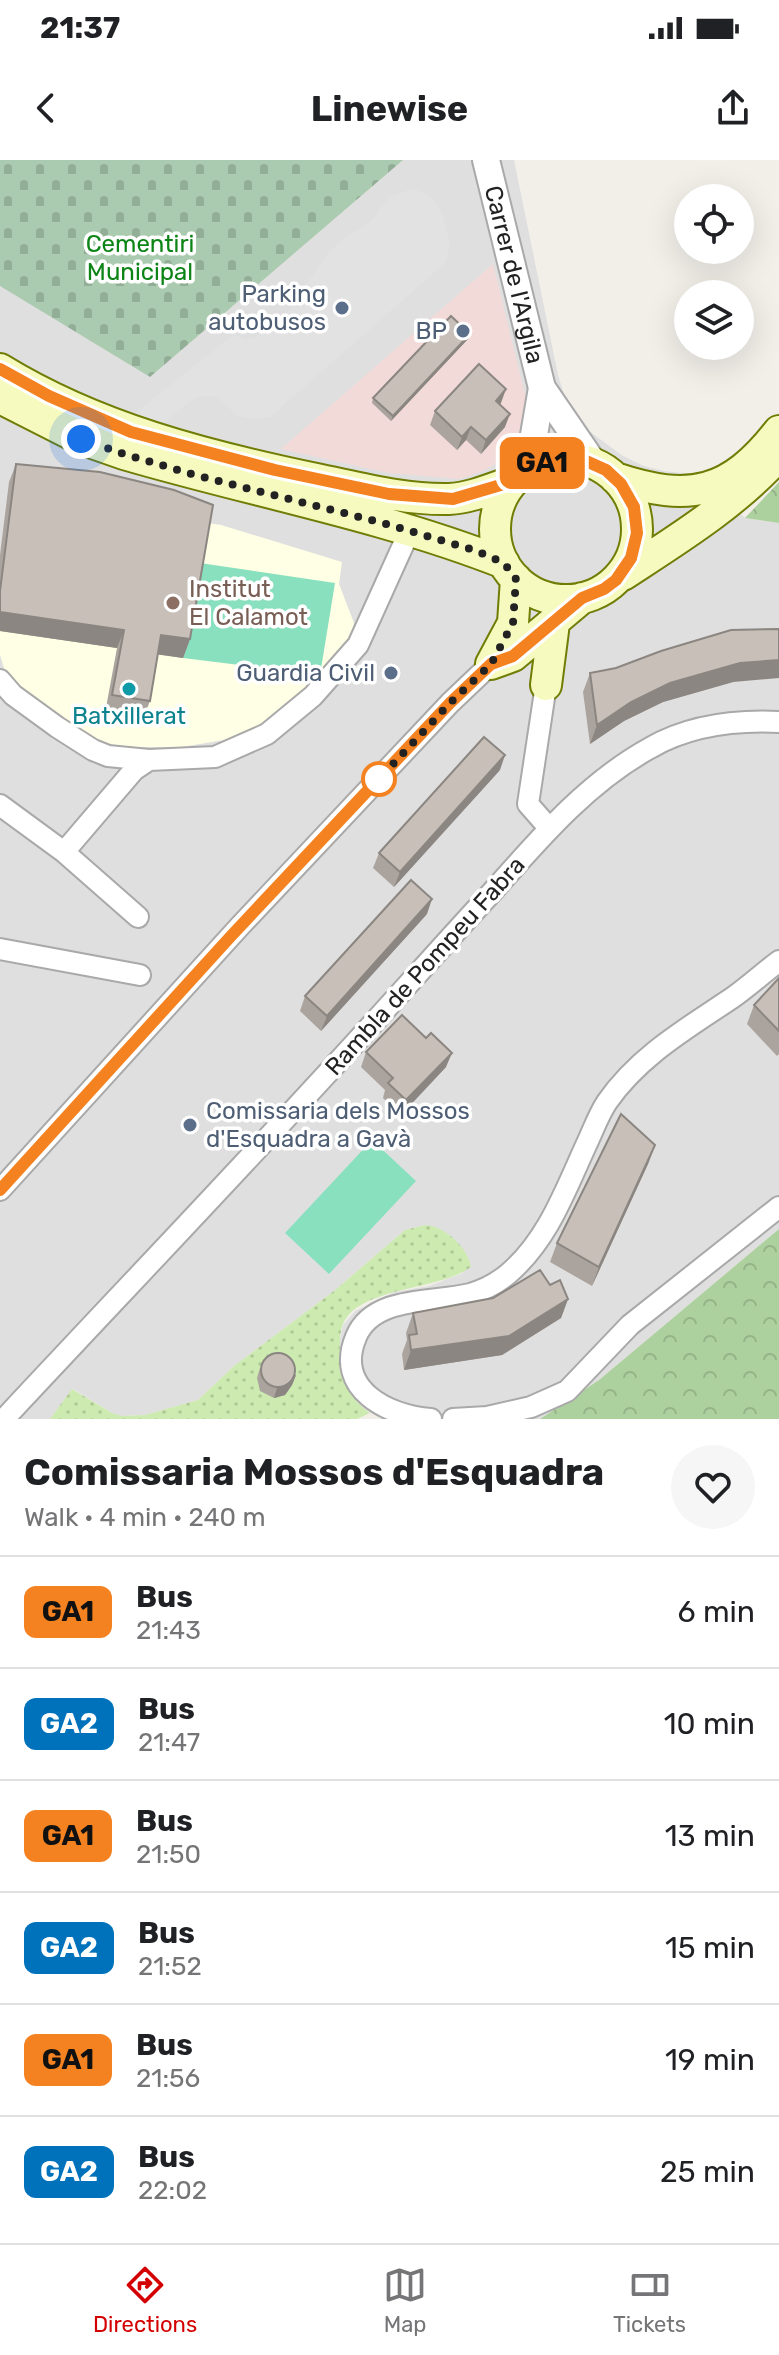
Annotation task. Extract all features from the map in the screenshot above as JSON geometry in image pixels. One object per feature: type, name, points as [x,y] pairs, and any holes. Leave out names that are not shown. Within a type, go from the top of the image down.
[{"type":"main road","points":[[0,369],[49,396],[131,432],[275,470],[422,498],[453,499],[560,459],[578,459],[639,486],[695,491],[716,486],[741,471],[779,431]]},
{"type":"main road","points":[[0,398],[68,433],[124,454],[474,550],[510,571],[525,587],[547,597],[570,600],[604,589],[715,514],[779,455]]},
{"type":"main road","points":[[605,471],[631,499],[636,516],[637,533],[631,558],[616,580]]},
{"type":"main road","points":[[502,660],[513,623],[510,571],[496,538],[496,521],[500,504],[521,476]]},
{"type":"main road","points":[[502,660],[554,623],[582,598]]},
{"type":"main road","points":[[546,685],[554,623]]},
{"type":"main road","points":[[502,660],[534,666],[546,685]]},
{"type":"street","name":"Carrer de l'Argila","points":[[486,160],[542,388],[605,471]]},
{"type":"street","name":"Carrer de l'Argila","points":[[521,476],[542,388]]},
{"type":"street","points":[[0,680],[13,695],[93,750],[118,758],[149,760],[215,757],[267,734],[313,696],[358,645],[410,530]]},
{"type":"street","points":[[0,1190],[248,918],[450,703],[502,660]]},
{"type":"street","points":[[546,685],[528,804],[549,828]]},
{"type":"street","name":"Rambla de Pompeu Fabra","points":[[4,1419],[331,1070],[549,828],[611,774],[650,748],[676,736],[726,724],[779,722]]},
{"type":"street","points":[[64,852],[134,770],[149,760]]},
{"type":"street","points":[[0,805],[64,852],[138,917]]},
{"type":"street","points":[[0,949],[140,975]]},
{"type":"street","points":[[431,1419],[394,1412],[381,1406],[358,1385],[352,1366],[353,1353],[355,1338],[363,1324],[388,1309],[469,1294],[489,1287],[508,1273],[549,1228],[605,1105],[633,1069],[779,961]]},
{"type":"street","points":[[453,1419],[487,1417],[531,1407],[567,1391],[617,1336],[779,1207]]},
{"type":"shaded area","points":[[0,160],[514,160],[558,375],[568,407],[585,428],[623,456],[664,471],[701,475],[745,518],[779,523],[779,1229],[599,1380],[540,1419],[382,1419],[362,1408],[346,1388],[339,1344],[343,1325],[355,1311],[394,1292],[429,1286],[463,1273],[425,1225],[405,1230],[334,1291],[234,1366],[198,1400],[145,1415],[122,1416],[73,1389],[50,1419],[0,1419]]},
{"type":"shaded area","name":"Parking autobusos","points":[[412,189],[425,193],[437,204],[444,218],[450,246],[445,263],[270,417],[251,419],[238,416],[217,397],[210,395],[193,399],[162,425],[134,414],[234,334],[245,340],[257,337],[286,314],[328,253],[349,234],[374,218],[389,197]]},
{"type":"shaded area","name":"BP","points":[[493,264],[526,399],[519,434],[506,458],[460,479],[389,473],[281,449]]},
{"type":"shaded area","name":"Institut El Calamot","points":[[207,523],[342,562],[339,584],[354,623],[349,644],[301,701],[236,738],[182,747],[121,747],[88,738],[7,678],[0,655],[0,555]]},
{"type":"green space","name":"Cementiri Municipal","points":[[0,160],[403,160],[150,377],[0,286]]},
{"type":"green space","points":[[779,482],[779,523],[745,518]]},
{"type":"green space","points":[[200,563],[335,583],[320,675],[183,658]]},
{"type":"green space","points":[[372,1140],[416,1181],[329,1274],[285,1233]]},
{"type":"green space","points":[[425,1225],[440,1229],[454,1239],[471,1267],[440,1281],[366,1302],[352,1312],[343,1324],[340,1355],[344,1380],[352,1395],[370,1413],[357,1419],[50,1419],[72,1389],[122,1416],[145,1415],[198,1400],[234,1366],[334,1291],[405,1230]]},
{"type":"green space","points":[[779,1229],[779,1419],[540,1419],[599,1380]]},
{"type":"building","points":[[451,316],[470,334],[393,416],[373,398]]},
{"type":"building","points":[[479,364],[506,389],[496,401],[510,414],[486,440],[471,427],[462,437],[435,411]]},
{"type":"building","points":[[16,464],[100,472],[174,490],[213,505],[190,639],[161,635],[150,701],[112,695],[124,630],[0,612]]},
{"type":"building","points":[[779,629],[779,660],[740,663],[670,683],[631,702],[597,725],[590,673],[616,668],[731,630]]},
{"type":"building","points":[[484,737],[505,755],[400,872],[379,853]]},
{"type":"building","points":[[411,880],[432,899],[327,1016],[305,996]]},
{"type":"building","points":[[779,978],[779,1031],[754,1005]]},
{"type":"building","points":[[402,1015],[426,1038],[431,1033],[452,1053],[406,1100],[388,1083],[393,1078],[366,1052]]},
{"type":"building","points":[[621,1114],[655,1145],[599,1267],[557,1243]]},
{"type":"building","points":[[540,1270],[550,1285],[560,1280],[568,1299],[509,1336],[411,1350],[409,1335],[417,1334],[413,1313],[493,1298]]},
{"type":"building","points":[[278,1353],[290,1358],[295,1370],[290,1382],[278,1387],[266,1382],[261,1370],[266,1358]]},
{"type":"bus line","name":"GA1","points":[[0,369],[90,416],[131,432],[275,470],[389,494],[453,499],[514,481],[535,465],[552,460],[569,458],[586,461],[606,470],[627,492],[634,507],[637,533],[631,558],[616,580],[582,598],[513,656],[483,670],[232,935],[0,1190]]},
{"type":"place","name":"Parking autobusos","points":[[342,308]]},
{"type":"place","name":"BP","points":[[463,331]]},
{"type":"place","name":"Institut El Calamot","points":[[173,603]]},
{"type":"place","name":"Guardia Civil","points":[[391,673]]},
{"type":"place","name":"Batxillerat","points":[[129,689]]},
{"type":"place","name":"Comissaria dels Mossos d'Esquadra a Gavà","points":[[190,1125]]},
{"type":"route","points":[[81,439],[195,475],[410,530],[504,563],[516,579],[513,623],[491,664],[379,779]]}]
